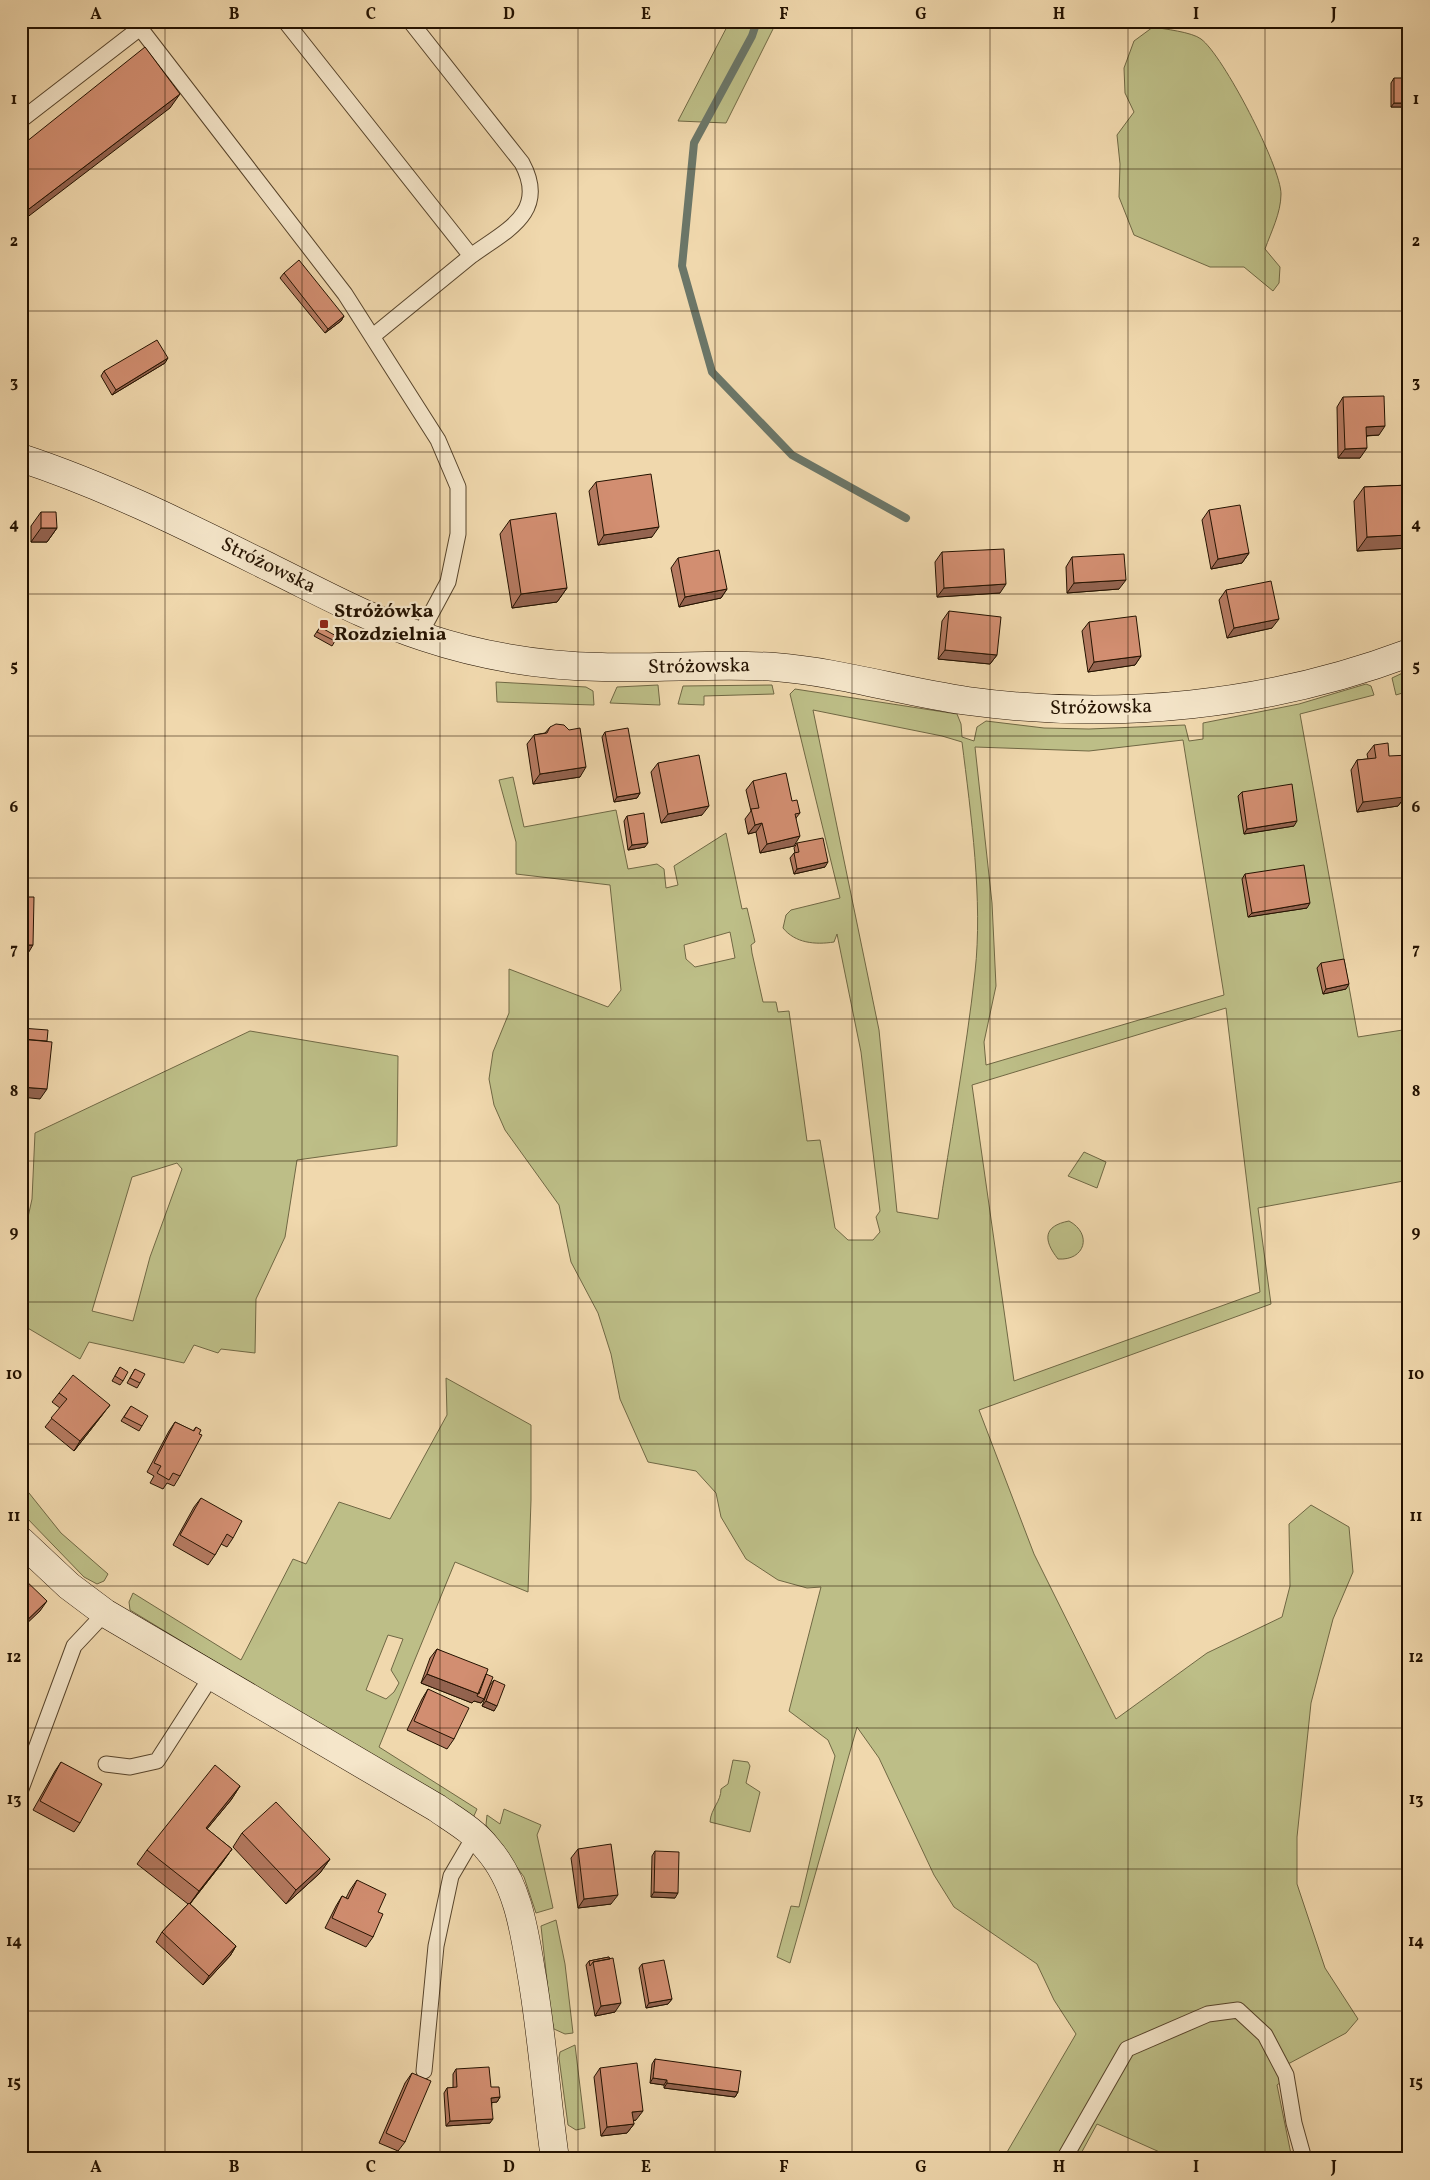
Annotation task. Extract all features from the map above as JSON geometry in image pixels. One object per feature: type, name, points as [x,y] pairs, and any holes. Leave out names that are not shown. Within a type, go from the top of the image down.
[{"type":"street","name":"Stróżowska","points":[[21,458],[156,510],[348,606],[419,636],[466,650],[544,664],[603,668],[743,665],[778,667],[817,672],[920,694],[966,701],[1076,710],[1142,710],[1245,698],[1322,681],[1378,665],[1409,653]]},
{"type":"street","points":[[21,1541],[69,1586],[105,1613],[211,1677],[437,1808],[475,1835],[500,1866],[511,1888],[522,1921],[543,2042],[555,2159]]},
{"type":"lane","points":[[285,21],[471,256]]},
{"type":"lane","points":[[373,336],[471,256],[519,221],[530,200],[531,179],[522,164],[410,21]]},
{"type":"lane","points":[[21,120],[137,25],[345,294],[438,440],[458,487],[458,534],[448,582],[419,636]]},
{"type":"lane","points":[[21,1790],[74,1646],[105,1613]]},
{"type":"lane","points":[[106,1764],[130,1767],[157,1761],[211,1677]]},
{"type":"lane","points":[[424,2071],[436,1946],[451,1876],[475,1835]]},
{"type":"lane","points":[[1064,2159],[1127,2049],[1208,2014],[1238,2010],[1266,2035],[1286,2076],[1294,2123],[1304,2159]]},
{"type":"green space","points":[[730,21],[777,21],[726,123],[678,121]]},
{"type":"green space","points":[[1404,21],[1409,21],[1409,59],[1407,59]]},
{"type":"green space","points":[[1153,27],[1197,37],[1211,49],[1236,88],[1272,161],[1281,194],[1278,215],[1265,249],[1280,267],[1279,283],[1273,291],[1244,267],[1210,267],[1134,235],[1119,197],[1120,164],[1117,135],[1134,112],[1125,93],[1124,68],[1134,41]]},
{"type":"green space","points":[[1409,670],[1409,691],[1396,695],[1392,678]]},
{"type":"green space","points":[[496,682],[586,687],[593,691],[594,705],[497,702]]},
{"type":"green space","points":[[1366,684],[1371,686],[1374,695],[1300,714],[1358,1037],[1409,1029],[1409,1180],[1258,1208],[1271,1304],[979,1410],[1034,1554],[1116,1719],[1207,1653],[1282,1617],[1290,1586],[1289,1524],[1311,1505],[1349,1527],[1353,1572],[1333,1619],[1311,1703],[1297,1837],[1297,1884],[1325,1968],[1358,2019],[1346,2033],[1288,2064],[1281,2082],[1277,2085],[1292,2159],[1166,2159],[1164,2154],[1097,2124],[1078,2159],[1003,2159],[1076,2034],[1054,2000],[1037,1964],[954,1907],[934,1875],[879,1758],[857,1727],[790,1963],[777,1957],[791,1906],[799,1907],[835,1756],[828,1740],[789,1711],[821,1587],[807,1588],[778,1580],[746,1559],[721,1517],[716,1493],[696,1471],[648,1462],[620,1399],[611,1354],[598,1313],[571,1262],[559,1205],[505,1130],[494,1105],[489,1079],[493,1052],[509,1013],[509,969],[608,1007],[621,990],[610,885],[516,874],[516,842],[499,780],[513,777],[524,827],[616,810],[628,869],[657,864],[664,869],[666,888],[678,885],[674,866],[726,833],[742,909],[747,908],[755,942],[751,945],[752,953],[763,1002],[776,1002],[778,1012],[789,1011],[807,1141],[820,1140],[835,1228],[848,1240],[873,1240],[880,1232],[876,1217],[880,1211],[861,1052],[837,934],[834,942],[813,943],[793,937],[783,928],[786,915],[791,910],[840,898],[790,694],[795,689],[957,714],[961,724],[962,737],[974,741],[977,727],[986,721],[1044,728],[1089,729],[1185,725],[1189,741],[1203,739],[1203,723],[1299,704]],"holes":[[[813,710],[942,736],[962,742],[975,857],[978,916],[977,945],[967,1034],[938,1219],[897,1212],[879,1030]],[[1183,740],[1224,995],[986,1065],[984,1042],[996,986],[992,903],[975,747],[1089,751]],[[730,932],[735,958],[695,967],[686,959],[684,945]],[[1226,1008],[1260,1292],[1014,1381],[972,1085]]]},
{"type":"green space","points":[[658,685],[660,705],[610,703],[617,687]]},
{"type":"green space","points":[[772,685],[774,694],[704,696],[704,705],[678,704],[683,686]]},
{"type":"green space","points":[[250,1031],[398,1056],[397,1146],[297,1160],[285,1237],[256,1299],[255,1353],[221,1349],[218,1353],[194,1345],[184,1363],[89,1342],[80,1359],[21,1324],[21,1249],[32,1199],[35,1133]],"holes":[[[177,1163],[182,1169],[150,1257],[133,1321],[92,1311],[132,1177]]]},
{"type":"green space","points":[[1084,1152],[1106,1162],[1097,1188],[1068,1176]]},
{"type":"green space","points":[[1069,1221],[1077,1226],[1081,1233],[1083,1246],[1074,1256],[1058,1259],[1050,1246],[1048,1235],[1054,1226]]},
{"type":"green space","points":[[446,1378],[531,1425],[528,1592],[455,1562],[379,1747],[477,1809],[473,1818],[130,1610],[129,1602],[133,1593],[241,1660],[293,1559],[306,1564],[339,1502],[390,1519],[447,1415]],"holes":[[[388,1635],[403,1639],[391,1670],[399,1683],[394,1692],[386,1699],[366,1690]]]},
{"type":"green space","points":[[21,1483],[61,1533],[108,1574],[104,1581],[97,1584],[84,1577],[21,1512]]},
{"type":"green space","points":[[733,1760],[748,1762],[750,1766],[746,1783],[760,1792],[750,1832],[710,1822],[721,1794],[721,1789],[728,1784]]},
{"type":"green space","points":[[504,1809],[541,1825],[537,1835],[553,1908],[536,1913],[524,1877],[486,1825],[487,1815],[500,1824]]},
{"type":"green space","points":[[556,1920],[565,1964],[573,2033],[565,2034],[554,2029],[551,2017],[541,1926]]},
{"type":"green space","points":[[575,2045],[585,2128],[576,2130],[568,2125],[559,2058],[560,2052]]},
{"type":"building","points":[[145,47],[180,94],[21,215],[21,146]]},
{"type":"building","points":[[1394,78],[1407,78],[1407,103],[1394,103]]},
{"type":"building","points":[[299,260],[344,316],[328,329],[284,273]]},
{"type":"building","points":[[157,340],[168,358],[116,390],[104,371]]},
{"type":"building","points":[[1384,396],[1385,426],[1366,427],[1367,448],[1345,449],[1343,397]]},
{"type":"building","points":[[651,474],[659,527],[604,535],[596,482]]},
{"type":"building","points":[[1409,485],[1409,535],[1367,537],[1364,487]]},
{"type":"building","points":[[1240,505],[1249,553],[1218,559],[1209,510]]},
{"type":"building","points":[[41,512],[56,512],[57,528],[41,528]]},
{"type":"building","points":[[556,513],[567,588],[521,594],[510,520]]},
{"type":"building","points":[[1004,549],[1006,584],[944,588],[942,552]]},
{"type":"building","points":[[719,550],[727,589],[685,597],[678,558]]},
{"type":"building","points":[[1124,554],[1126,580],[1074,583],[1072,557]]},
{"type":"building","points":[[1271,581],[1279,619],[1234,628],[1226,590]]},
{"type":"building","points":[[949,611],[1001,617],[997,655],[945,650]]},
{"type":"building","points":[[1136,616],[1141,656],[1094,662],[1089,622]]},
{"type":"building","points":[[320,627],[338,637],[335,641],[317,632]]},
{"type":"building","points":[[556,724],[564,725],[569,730],[580,728],[586,767],[540,774],[534,735],[547,733],[550,727]]},
{"type":"building","points":[[628,728],[640,793],[617,797],[605,732]]},
{"type":"building","points":[[1388,743],[1389,756],[1409,755],[1409,792],[1404,793],[1404,797],[1363,802],[1357,760],[1376,758],[1374,745]]},
{"type":"building","points":[[699,755],[709,806],[668,814],[658,763]]},
{"type":"building","points":[[786,773],[792,801],[797,800],[800,813],[795,814],[800,836],[767,844],[762,823],[755,825],[751,809],[759,808],[753,781]]},
{"type":"building","points":[[1292,784],[1297,821],[1247,829],[1242,792]]},
{"type":"building","points":[[644,813],[648,843],[632,845],[627,816]]},
{"type":"building","points":[[823,838],[828,862],[797,869],[794,853],[799,852],[797,843]]},
{"type":"building","points":[[1304,865],[1310,903],[1252,913],[1245,874]]},
{"type":"building","points":[[21,897],[34,897],[33,945],[21,945]]},
{"type":"building","points":[[1344,959],[1349,984],[1326,989],[1321,963]]},
{"type":"building","points":[[21,1028],[48,1030],[47,1041],[21,1039]]},
{"type":"building","points":[[21,1039],[52,1042],[47,1089],[21,1087]]},
{"type":"building","points":[[120,1367],[128,1372],[123,1381],[115,1376]]},
{"type":"building","points":[[135,1369],[145,1374],[140,1383],[130,1378]]},
{"type":"building","points":[[73,1375],[110,1405],[80,1441],[51,1418],[67,1399],[59,1393]]},
{"type":"building","points":[[131,1406],[148,1416],[142,1426],[124,1417]]},
{"type":"building","points":[[175,1422],[194,1431],[196,1427],[201,1430],[199,1434],[202,1435],[180,1476],[173,1473],[169,1480],[157,1473],[161,1466],[154,1463]]},
{"type":"building","points":[[201,1498],[242,1521],[233,1538],[227,1534],[215,1555],[180,1535]]},
{"type":"building","points":[[21,1576],[47,1601],[21,1626]]},
{"type":"building","points":[[437,1649],[488,1669],[479,1694],[427,1674]]},
{"type":"building","points":[[486,1674],[493,1677],[484,1699],[477,1696]]},
{"type":"building","points":[[494,1680],[505,1685],[497,1706],[486,1701]]},
{"type":"building","points":[[428,1689],[469,1708],[454,1739],[414,1721]]},
{"type":"building","points":[[61,1762],[102,1784],[80,1823],[40,1801]]},
{"type":"building","points":[[215,1765],[240,1786],[206,1828],[232,1849],[199,1891],[147,1850]]},
{"type":"building","points":[[276,1802],[330,1859],[296,1890],[242,1833]]},
{"type":"building","points":[[611,1844],[618,1895],[584,1899],[578,1849]]},
{"type":"building","points":[[655,1851],[679,1852],[678,1893],[654,1892]]},
{"type":"building","points":[[357,1880],[386,1894],[378,1912],[383,1914],[373,1937],[332,1918],[342,1896],[348,1899]]},
{"type":"building","points":[[189,1903],[236,1946],[209,1976],[162,1932]]},
{"type":"building","points":[[609,1957],[610,1959],[593,1962],[590,1966],[589,1961]]},
{"type":"building","points":[[613,1958],[621,2003],[601,2006],[593,1962]]},
{"type":"building","points":[[664,1960],[672,1999],[649,2003],[642,1964]]},
{"type":"building","points":[[655,2059],[741,2071],[738,2092],[667,2083],[667,2080],[653,2078]]},
{"type":"building","points":[[637,2063],[643,2111],[632,2112],[634,2124],[607,2127],[600,2068]]},
{"type":"building","points":[[489,2067],[491,2087],[499,2087],[500,2097],[491,2098],[493,2119],[450,2121],[447,2088],[457,2087],[456,2069]]},
{"type":"building","points":[[412,2073],[431,2081],[405,2142],[386,2133]]},
{"type":"waterway","points":[[757,21],[752,36],[694,143],[682,266],[712,372],[792,455],[906,518]]},
{"type":"place","name":"Stróżówka Rozdzielnia","points":[[324,624]]}]
